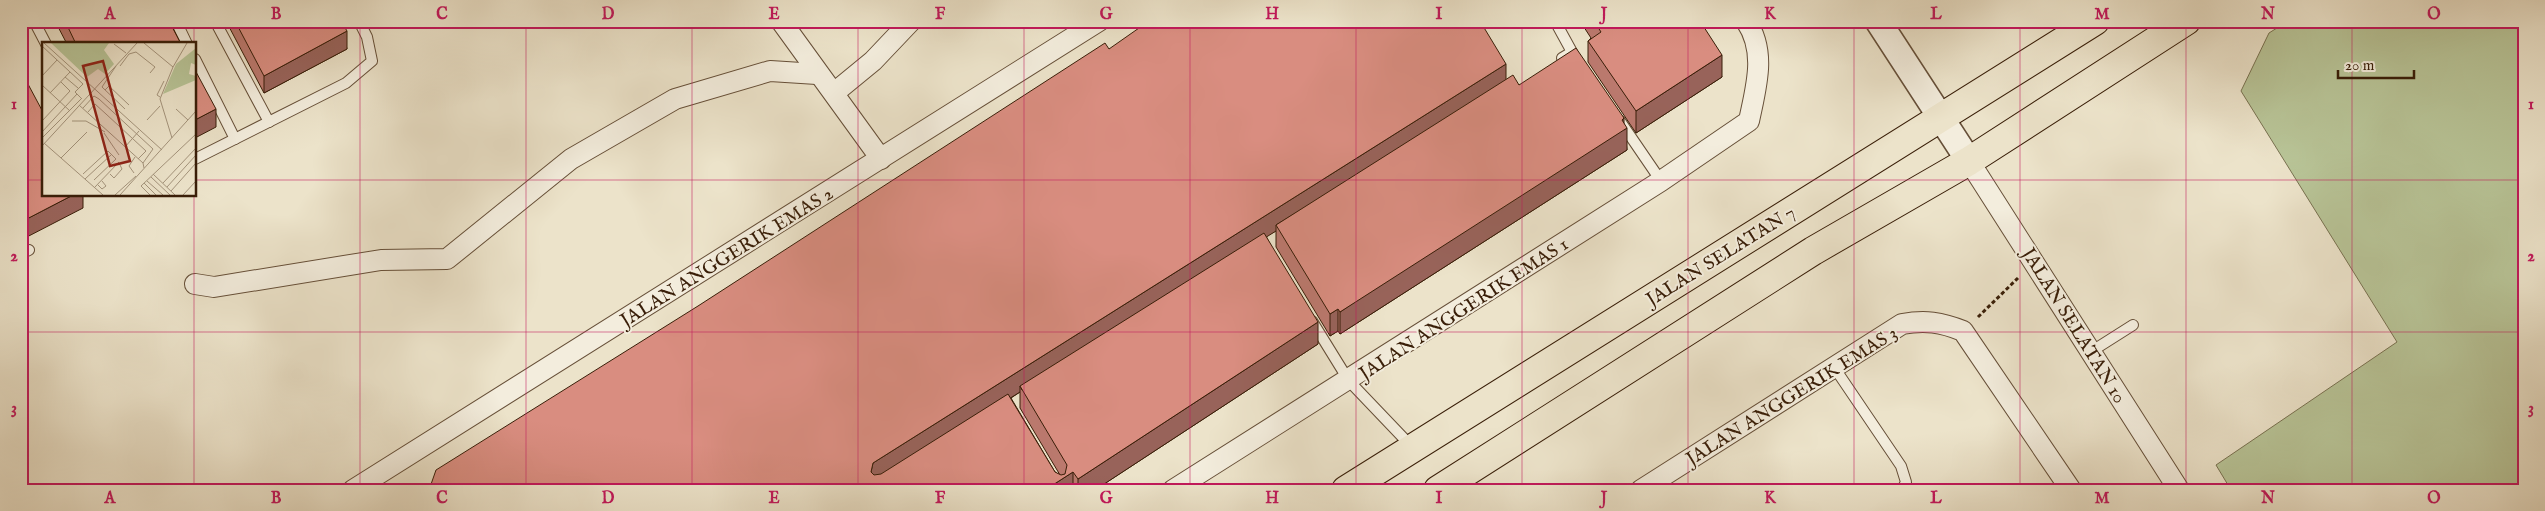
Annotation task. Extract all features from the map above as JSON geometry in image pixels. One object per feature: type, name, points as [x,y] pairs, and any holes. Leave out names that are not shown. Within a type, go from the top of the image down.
[{"type":"main road","name":"JALAN SELATAN 7","points":[[1346,490],[1412,446],[2095,21]]},
{"type":"main road","points":[[1438,490],[1813,251],[1969,160],[2186,21]]},
{"type":"street","points":[[781,21],[817,74],[834,93],[881,159]]},
{"type":"street","points":[[834,93],[873,62],[911,21]]},
{"type":"street","name":"JALAN ANGGERIK EMAS 2","points":[[357,489],[1099,21]]},
{"type":"street","name":"JALAN ANGGERIK EMAS 1","points":[[1173,490],[1349,381],[1661,182],[1749,121],[1760,64],[1751,30],[1746,21]]},
{"type":"street","points":[[1878,21],[1969,160]]},
{"type":"street","points":[[195,284],[214,287],[381,260],[448,259],[571,159],[674,99],[770,72],[817,74]]},
{"type":"street","name":"JALAN SELATAN 10","points":[[1969,160],[2179,490]]},
{"type":"street","name":"JALAN ANGGERIK EMAS 3","points":[[1641,490],[1902,324],[1922,320],[1945,324],[1963,331]]},
{"type":"street","points":[[1963,331],[2071,490]]},
{"type":"lane","points":[[34,21],[45,42]]},
{"type":"lane","points":[[176,21],[186,42]]},
{"type":"lane","points":[[215,21],[269,122]]},
{"type":"lane","points":[[196,158],[346,83],[372,61],[367,37],[359,21]]},
{"type":"lane","points":[[1555,21],[1575,56],[1555,63]]},
{"type":"lane","points":[[196,61],[235,139]]},
{"type":"lane","points":[[1611,109],[1661,182]]},
{"type":"lane","points":[[1308,313],[1349,381],[1412,446]]},
{"type":"lane","points":[[2092,351],[2133,324]]},
{"type":"lane","points":[[1834,368],[1901,466],[1906,482],[1902,490]]},
{"type":"path","points":[[1963,331],[2035,262]]},
{"type":"green space","points":[[2288,21],[2524,21],[2524,490],[2231,490],[2216,465],[2397,342],[2241,91],[2269,33]]},
{"type":"building","points":[[65,21],[169,21],[180,42],[75,42]]},
{"type":"building","points":[[235,21],[341,21],[347,31],[264,76]]},
{"type":"building","points":[[1149,21],[1480,21],[1506,64],[873,463],[871,472],[874,475],[881,474],[1008,394],[1055,472],[1061,475],[1065,474],[1067,465],[1020,386],[1264,233],[1318,322],[1078,479],[1073,472],[1045,490],[429,490],[436,470],[698,306],[1105,43],[1109,49]]},
{"type":"building","points":[[1594,21],[1700,21],[1722,55],[1636,111],[1588,41],[1601,32]]},
{"type":"building","points":[[1576,48],[1624,118],[1622,120],[1627,128],[1340,312],[1338,309],[1330,314],[1276,225],[1513,75],[1519,85]]},
{"type":"building","points":[[21,71],[42,110],[42,196],[71,196],[21,222]]},
{"type":"building","points":[[196,72],[216,109],[196,119]]}]
